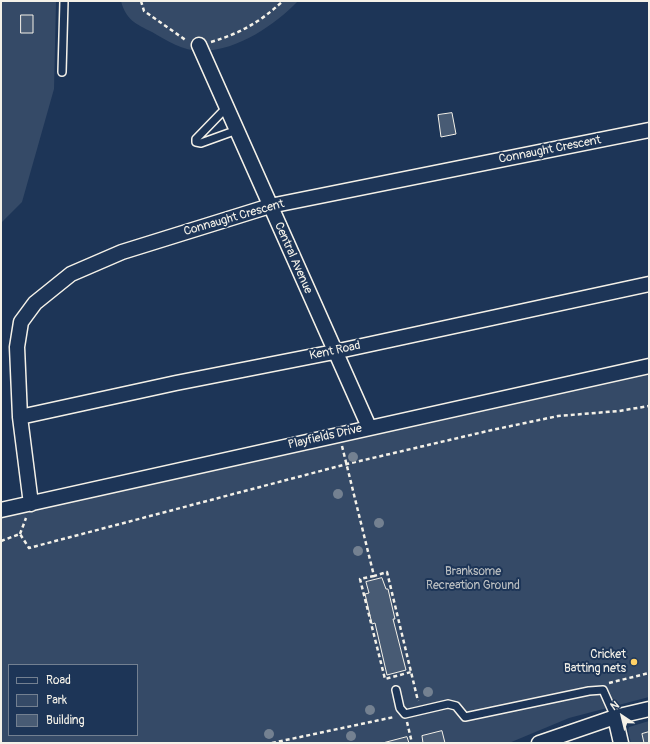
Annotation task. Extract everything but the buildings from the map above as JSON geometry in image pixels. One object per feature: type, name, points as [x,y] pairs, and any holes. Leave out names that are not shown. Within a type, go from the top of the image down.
[{"type":"street","name":"Central Avenue","points":[[199,45],[334,352],[369,427]]},
{"type":"street","name":"Connaught Crescent","points":[[31,504],[20,417],[17,347],[21,322],[35,303],[71,274],[122,252],[270,206],[649,130]]},
{"type":"street","name":"Kent Road","points":[[20,417],[176,383],[334,352],[649,284]]},
{"type":"street","name":"Playfields Drive","points":[[1,510],[649,366]]},
{"type":"street","points":[[539,743],[615,717],[649,709]]},
{"type":"street","points":[[615,717],[621,743]]},
{"type":"lane","points":[[62,72],[64,1]]},
{"type":"lane","points":[[227,107],[205,128],[196,139],[196,142],[201,143],[237,130]]},
{"type":"lane","points":[[396,690],[400,708],[405,714],[448,704],[456,706],[465,716],[589,691],[603,690],[615,717]]},
{"type":"path","points":[[141,1],[144,11],[158,22],[191,44],[199,45],[239,33],[273,11],[283,1]]},
{"type":"path","points":[[1,541],[20,534],[29,548],[347,464],[558,416],[619,411],[649,406]]},
{"type":"path","points":[[339,434],[374,576]]},
{"type":"path","points":[[411,672],[385,679],[360,579],[387,572],[421,711]]},
{"type":"path","points":[[603,690],[608,683],[649,673]]},
{"type":"path","points":[[272,743],[405,714],[412,743]]},
{"type":"green space","points":[[1,1],[56,2],[54,89],[22,202],[1,223]]},
{"type":"green space","points":[[121,1],[298,1],[278,19],[255,35],[216,50],[196,51],[176,45],[136,24],[126,13]]},
{"type":"green space","name":"Branksome Recreation Ground","points":[[649,372],[649,697],[569,718],[509,743],[1,743],[1,515]]},
{"type":"green space","points":[[649,721],[649,743],[631,743],[628,730],[629,727]]},
{"type":"place","name":"Cricket Batting nets","points":[[634,662]]}]
